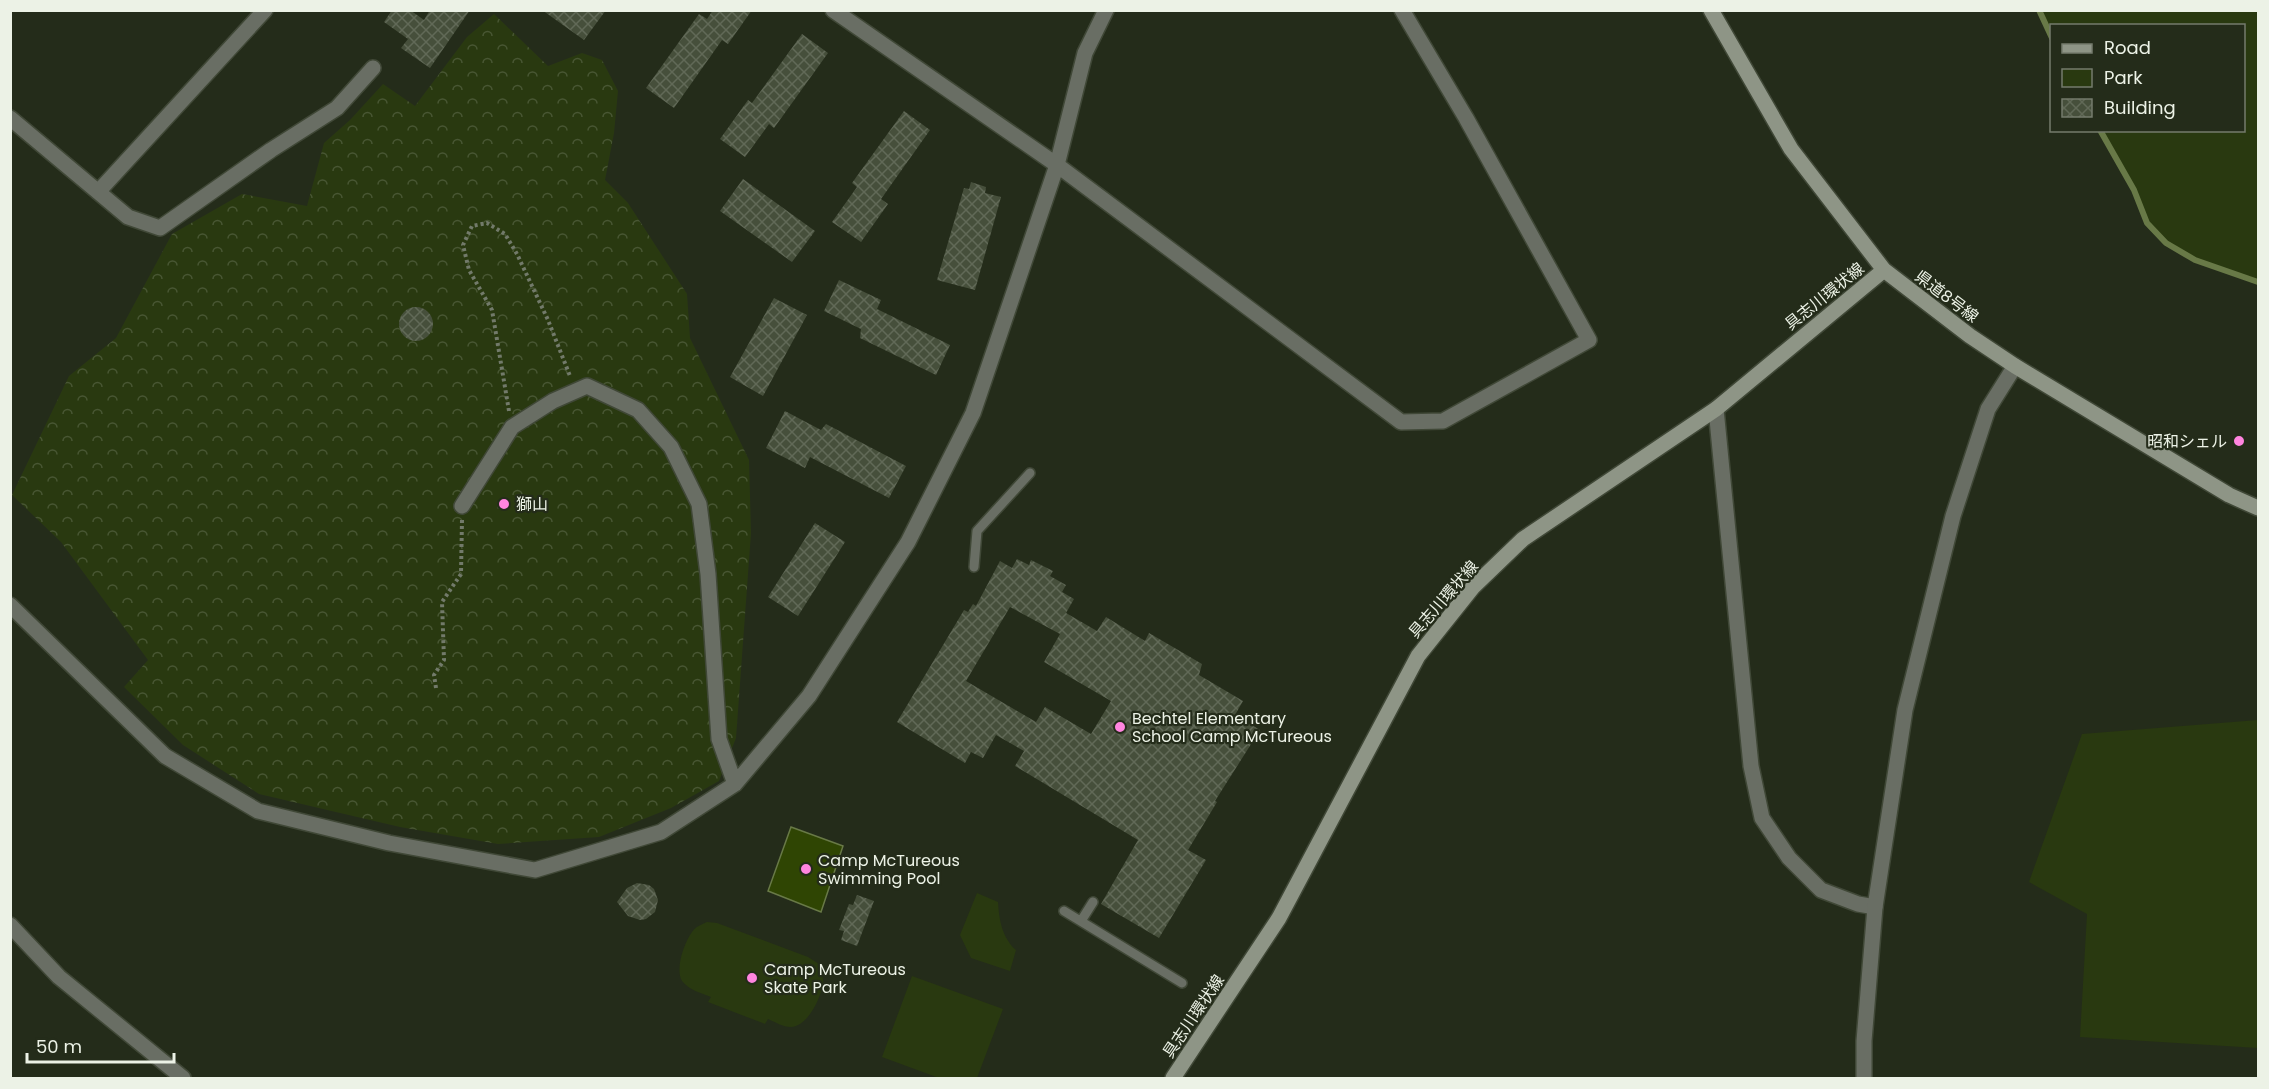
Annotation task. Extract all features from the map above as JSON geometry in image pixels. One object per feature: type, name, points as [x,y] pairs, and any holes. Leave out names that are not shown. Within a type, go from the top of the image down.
[{"type":"main road","name":"県道8号線","points":[[1711,10],[1791,149],[1884,270],[1970,336],[2015,366],[2229,495],[2259,508]]},
{"type":"main road","name":"具志川環状線","points":[[1173,1078],[1279,918],[1418,656],[1473,587],[1523,539],[1716,409],[1884,270]]},
{"type":"street","points":[[98,192],[265,10]]},
{"type":"street","points":[[833,10],[1057,165],[1401,422],[1443,421],[1589,340],[1466,118],[1402,10]]},
{"type":"street","points":[[10,605],[165,756],[258,811],[388,843],[535,870],[661,832],[735,784],[809,696],[908,542],[973,413],[1057,165],[1085,53],[1106,10]]},
{"type":"street","points":[[10,118],[128,217],[160,228],[271,150],[338,108],[373,68]]},
{"type":"street","points":[[1864,1078],[1864,1041],[1875,907],[1905,710],[1953,516],[1988,409],[2015,366]]},
{"type":"street","points":[[462,506],[512,428],[553,401],[586,386],[638,410],[671,447],[699,504],[708,574],[719,739],[735,784]]},
{"type":"street","points":[[1716,409],[1751,766],[1762,818],[1789,858],[1821,890],[1858,904],[1875,907]]},
{"type":"street","points":[[10,925],[59,977],[183,1078]]},
{"type":"lane","points":[[974,567],[977,531],[1030,472]]},
{"type":"lane","points":[[1081,921],[1093,902]]},
{"type":"lane","points":[[1064,911],[1182,983]]},
{"type":"path","points":[[512,428],[492,310],[469,270],[463,245],[472,226],[488,223],[505,234],[548,320],[575,391]]},
{"type":"path","points":[[436,688],[434,675],[444,660],[442,602],[461,574],[462,506]]},
{"type":"green space","points":[[2039,11],[2258,11],[2258,282],[2195,260],[2166,243],[2147,223],[2134,190],[2102,132],[2245,132],[2245,24],[2050,24],[2050,37]]},
{"type":"green space","points":[[494,14],[548,66],[582,53],[602,60],[618,91],[614,133],[605,180],[628,203],[687,294],[690,338],[749,460],[751,533],[736,738],[719,781],[671,808],[599,837],[498,844],[400,827],[259,794],[183,745],[124,687],[148,660],[61,542],[12,495],[69,376],[116,338],[172,234],[242,194],[307,206],[324,143],[350,120],[383,84],[415,106],[467,37]]},
{"type":"green space","points":[[2258,720],[2258,1048],[2080,1037],[2087,914],[2029,882],[2082,734]]},
{"type":"green space","points":[[977,893],[998,902],[1004,934],[1016,950],[1010,971],[971,958],[960,935]]},
{"type":"green space","name":"Camp McTureous Skate Park","points":[[707,922],[717,923],[808,957],[819,964],[823,978],[822,989],[808,1017],[791,1027],[768,1019],[765,1024],[708,1002],[711,997],[688,987],[682,981],[679,970],[683,949],[694,930]]},
{"type":"green space","points":[[912,976],[1003,1009],[977,1078],[939,1078],[882,1057]]},
{"type":"shaded area","name":"Camp McTureous Swimming Pool","points":[[791,827],[843,846],[821,912],[768,891]]},
{"type":"building","points":[[392,10],[410,10],[424,20],[430,10],[470,10],[430,68],[401,48],[408,39],[384,22]]},
{"type":"building","points":[[542,10],[606,10],[584,40]]},
{"type":"building","points":[[713,10],[752,10],[728,44],[722,40],[674,108],[646,88],[699,14],[707,19]]},
{"type":"building","points":[[802,34],[828,53],[774,128],[769,124],[745,157],[720,139],[748,100],[752,103]]},
{"type":"building","points":[[904,111],[930,130],[881,199],[888,204],[861,242],[832,222],[857,187],[852,183]]},
{"type":"building","points":[[743,179],[815,231],[792,262],[720,211]]},
{"type":"building","points":[[971,182],[986,187],[985,193],[1001,197],[975,290],[937,280],[964,188],[969,189]]},
{"type":"building","points":[[839,280],[881,300],[877,309],[950,345],[936,375],[860,338],[861,329],[824,311]]},
{"type":"building","points":[[774,298],[807,315],[763,396],[730,377]]},
{"type":"building","points":[[416,307],[428,312],[433,324],[428,336],[416,341],[404,336],[399,324],[404,312]]},
{"type":"building","points":[[785,411],[821,430],[826,424],[906,466],[889,498],[810,457],[805,468],[766,448]]},
{"type":"building","points":[[815,523],[845,542],[798,616],[768,597]]},
{"type":"building","points":[[1017,559],[1029,565],[1031,560],[1053,571],[1050,576],[1066,585],[1062,592],[1074,599],[1066,613],[1097,631],[1106,617],[1145,641],[1149,633],[1202,664],[1199,675],[1243,701],[1235,715],[1260,730],[1215,801],[1217,802],[1188,850],[1206,860],[1159,938],[1101,904],[1138,840],[1015,766],[1024,751],[996,735],[983,758],[971,752],[965,763],[897,722],[964,610],[968,612],[973,604],[976,606],[1000,561],[1012,568]],"holes":[[[1010,607],[1060,634],[1044,662],[1111,701],[1091,734],[1045,707],[1036,722],[966,681]]]},
{"type":"building","points":[[637,883],[649,885],[654,889],[658,900],[655,912],[646,919],[640,920],[628,916],[617,902],[627,888]]},
{"type":"building","points":[[857,895],[874,901],[857,946],[841,940],[844,931],[839,930],[849,904],[853,905]]},
{"type":"waterway","points":[[2039,10],[2050,34]]},
{"type":"waterway","points":[[2101,132],[2134,190],[2147,223],[2166,243],[2195,260],[2258,282]]},
{"type":"place","name":"昭和シェル","points":[[2239,441]]},
{"type":"place","name":"獅山","points":[[504,504]]},
{"type":"place","name":"Bechtel Elementary School Camp McTureous","points":[[1120,727]]},
{"type":"place","name":"Camp McTureous Swimming Pool","points":[[806,869]]},
{"type":"place","name":"Camp McTureous Skate Park","points":[[752,978]]}]
